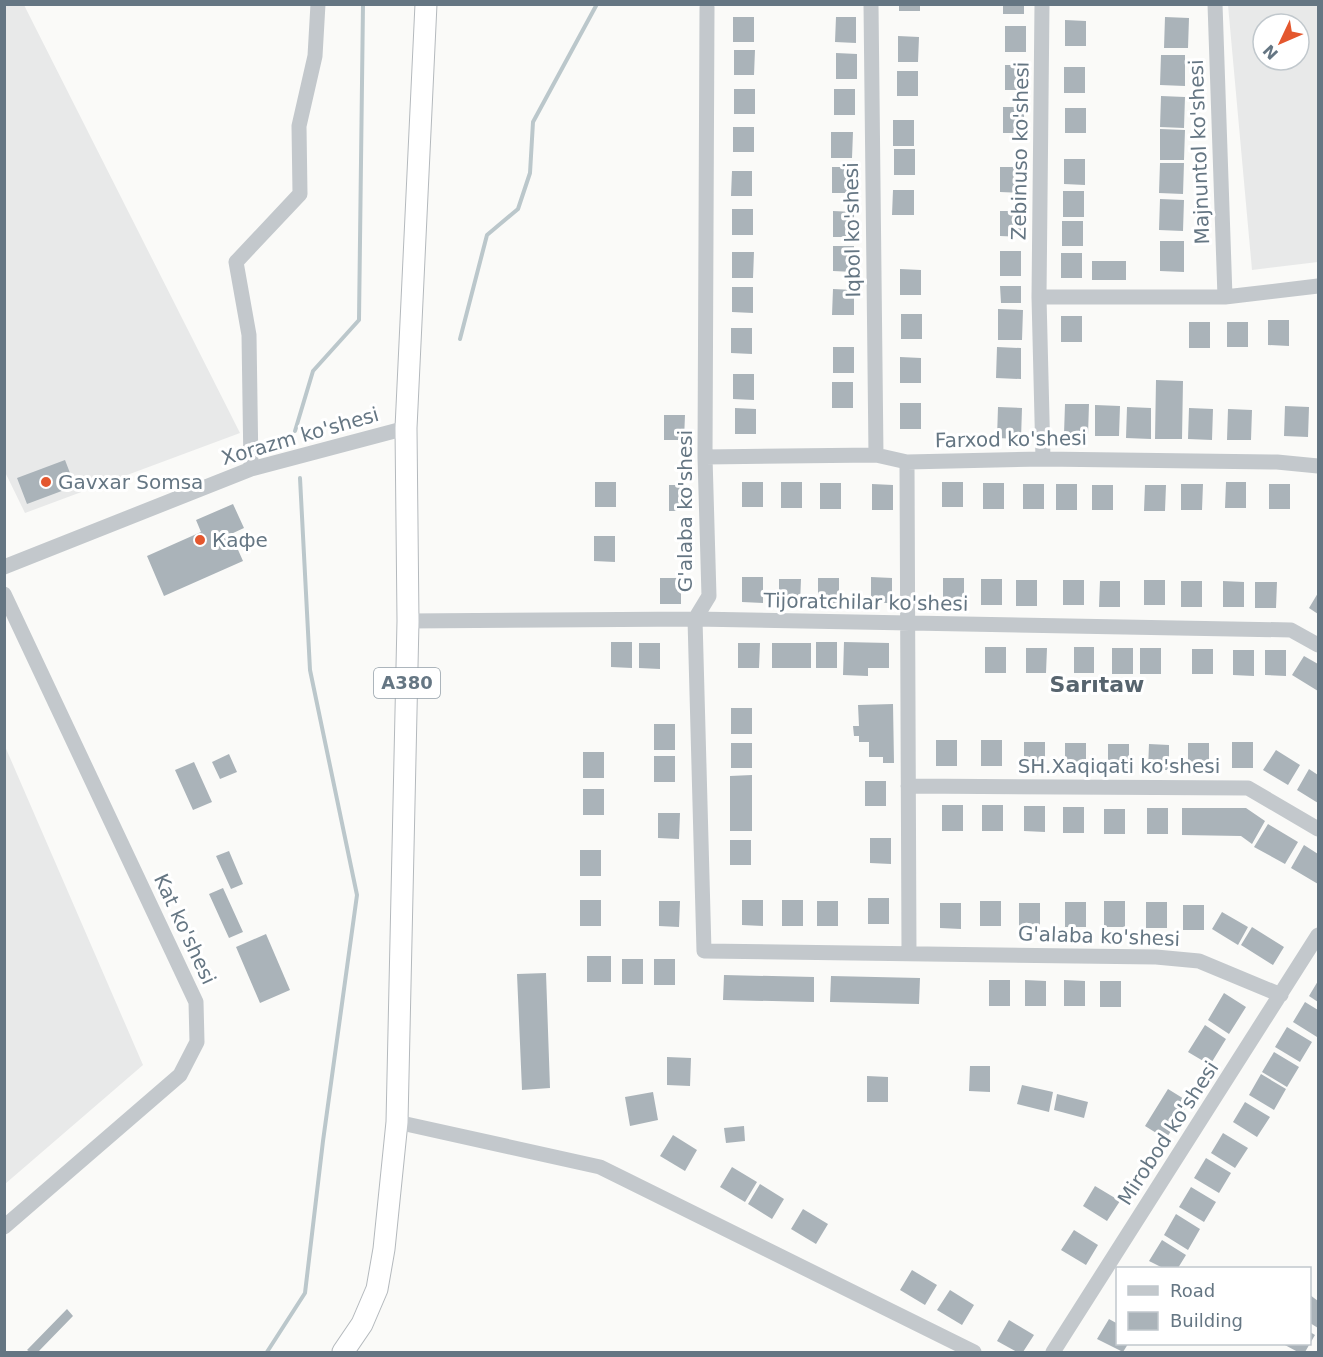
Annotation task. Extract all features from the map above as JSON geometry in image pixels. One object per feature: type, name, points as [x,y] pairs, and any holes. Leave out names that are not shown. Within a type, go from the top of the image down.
[{"type":"highway","name":"A380","points":[[343,1353],[362,1324],[377,1289],[384,1249],[397,1122],[408,621],[406,429],[426,4]]},
{"type":"street","points":[[251,469],[249,334],[236,262],[300,194],[299,126],[315,57],[318,4]]},
{"type":"street","name":"Iqbol ko'shesi","points":[[871,4],[876,455]]},
{"type":"street","name":"Zebinuso ko'shesi","points":[[1042,4],[1039,297],[1043,459]]},
{"type":"street","name":"Majnuntol ko'shesi","points":[[1215,4],[1225,297]]},
{"type":"street","name":"G'alaba ko'shesi","points":[[707,7],[705,457],[709,596],[695,619],[704,951],[1156,957],[1199,962],[1281,996]]},
{"type":"street","points":[[1039,297],[1225,297],[1318,286]]},
{"type":"street","name":"Xorazm ko'shesi","points":[[4,567],[251,469],[406,429]]},
{"type":"street","name":"Farxod ko'shesi","points":[[705,457],[876,455],[907,462],[1043,459],[1277,462],[1318,466]]},
{"type":"street","points":[[907,462],[909,953]]},
{"type":"street","name":"Kat ko'shesi","points":[[4,594],[196,1002],[197,1042],[180,1075],[4,1227]]},
{"type":"street","name":"Tijoratchilar ko'shesi","points":[[408,621],[695,619],[1291,630],[1318,645]]},
{"type":"street","name":"SH.Xaqiqati ko'shesi","points":[[909,786],[1248,788],[1318,830]]},
{"type":"street","name":"Mirobod ko'shesi","points":[[1053,1353],[1318,935]]},
{"type":"street","points":[[397,1122],[600,1167],[974,1353]]},
{"type":"shaded area","points":[[4,5],[24,5],[240,433],[25,513],[4,470]]},
{"type":"shaded area","points":[[1228,5],[1318,5],[1318,262],[1252,270]]},
{"type":"shaded area","points":[[4,744],[143,1065],[5,1184],[4,1184]]},
{"type":"building","points":[[899,4],[920,4],[920,11],[899,11]]},
{"type":"building","points":[[1003,4],[1024,4],[1024,14],[1003,14]]},
{"type":"building","points":[[733,17],[754,17],[754,42],[733,42]]},
{"type":"building","points":[[836,17],[856,17],[856,43],[835,42]]},
{"type":"building","points":[[1165,17],[1189,18],[1188,48],[1164,48]]},
{"type":"building","points":[[1065,20],[1086,21],[1086,46],[1065,46]]},
{"type":"building","points":[[1005,26],[1026,26],[1026,52],[1005,52]]},
{"type":"building","points":[[898,36],[919,37],[918,62],[898,62]]},
{"type":"building","points":[[734,50],[755,50],[754,75],[734,75]]},
{"type":"building","points":[[836,53],[857,54],[857,79],[836,79]]},
{"type":"building","points":[[1161,55],[1185,55],[1185,86],[1160,85]]},
{"type":"building","points":[[1005,65],[1026,65],[1026,90],[1005,90]]},
{"type":"building","points":[[1064,67],[1085,67],[1085,93],[1064,93]]},
{"type":"building","points":[[897,71],[918,71],[918,96],[897,96]]},
{"type":"building","points":[[734,89],[755,89],[755,114],[734,114]]},
{"type":"building","points":[[834,89],[855,89],[855,115],[834,115]]},
{"type":"building","points":[[1161,96],[1185,97],[1184,128],[1160,127]]},
{"type":"building","points":[[1003,107],[1024,107],[1024,133],[1003,133]]},
{"type":"building","points":[[1065,108],[1086,108],[1086,133],[1065,133]]},
{"type":"building","points":[[893,120],[914,120],[914,146],[893,146]]},
{"type":"building","points":[[733,127],[754,127],[754,152],[733,152]]},
{"type":"building","points":[[1160,129],[1185,130],[1184,160],[1160,160]]},
{"type":"building","points":[[831,132],[853,132],[852,158],[831,158]]},
{"type":"building","points":[[894,149],[915,149],[915,175],[894,175]]},
{"type":"building","points":[[1064,159],[1085,159],[1085,185],[1064,184]]},
{"type":"building","points":[[1160,163],[1184,163],[1183,194],[1159,193]]},
{"type":"building","points":[[832,167],[853,167],[853,193],[832,193]]},
{"type":"building","points":[[1000,167],[1021,167],[1021,193],[1000,192]]},
{"type":"building","points":[[732,171],[752,171],[752,196],[731,196]]},
{"type":"building","points":[[893,190],[914,190],[914,215],[892,215]]},
{"type":"building","points":[[1063,191],[1084,191],[1084,217],[1063,217]]},
{"type":"building","points":[[1160,199],[1184,200],[1183,231],[1159,230]]},
{"type":"building","points":[[732,209],[753,209],[753,235],[732,235]]},
{"type":"building","points":[[833,211],[854,212],[854,237],[833,237]]},
{"type":"building","points":[[1000,211],[1021,211],[1021,237],[1000,236]]},
{"type":"building","points":[[1062,221],[1083,221],[1083,246],[1062,246]]},
{"type":"building","points":[[1160,241],[1184,241],[1184,272],[1160,271]]},
{"type":"building","points":[[833,246],[854,246],[854,272],[833,271]]},
{"type":"building","points":[[1000,251],[1021,251],[1021,276],[1000,276]]},
{"type":"building","points":[[732,252],[754,252],[753,278],[732,278]]},
{"type":"building","points":[[1061,253],[1082,253],[1082,278],[1061,278]]},
{"type":"building","points":[[1092,261],[1126,261],[1126,280],[1092,280]]},
{"type":"building","points":[[900,269],[921,270],[921,295],[900,295]]},
{"type":"building","points":[[1000,286],[1021,286],[1021,303],[1001,303]]},
{"type":"building","points":[[732,287],[753,287],[753,313],[732,312]]},
{"type":"building","points":[[833,289],[854,290],[854,315],[832,315]]},
{"type":"building","points":[[998,309],[1023,310],[1022,340],[998,340]]},
{"type":"building","points":[[901,314],[922,314],[922,339],[901,339]]},
{"type":"building","points":[[1061,316],[1082,316],[1082,342],[1061,342]]},
{"type":"building","points":[[1268,320],[1289,320],[1289,346],[1268,345]]},
{"type":"building","points":[[1189,322],[1210,322],[1210,348],[1189,348]]},
{"type":"building","points":[[1227,322],[1248,322],[1248,347],[1227,347]]},
{"type":"building","points":[[731,328],[752,328],[752,354],[731,353]]},
{"type":"building","points":[[833,347],[854,347],[854,373],[833,373]]},
{"type":"building","points":[[997,347],[1021,348],[1021,379],[996,378]]},
{"type":"building","points":[[900,357],[921,358],[921,383],[900,383]]},
{"type":"building","points":[[733,374],[754,374],[754,400],[733,399]]},
{"type":"building","points":[[1156,380],[1183,381],[1182,439],[1155,439]]},
{"type":"building","points":[[832,382],[853,382],[853,408],[832,408]]},
{"type":"building","points":[[900,403],[921,403],[921,429],[900,429]]},
{"type":"building","points":[[1065,404],[1089,404],[1088,435],[1064,434]]},
{"type":"building","points":[[1095,405],[1120,406],[1119,436],[1095,436]]},
{"type":"building","points":[[1285,406],[1309,407],[1308,437],[1284,436]]},
{"type":"building","points":[[998,407],[1022,408],[1021,439],[997,438]]},
{"type":"building","points":[[1127,407],[1151,408],[1151,439],[1126,438]]},
{"type":"building","points":[[735,408],[756,409],[756,434],[735,434]]},
{"type":"building","points":[[1189,408],[1213,409],[1212,440],[1188,439]]},
{"type":"building","points":[[1228,409],[1252,410],[1251,440],[1227,440]]},
{"type":"building","points":[[664,415],[685,415],[684,440],[664,440]]},
{"type":"building","name":"Gavxar Somsa","points":[[65,460],[75,486],[27,504],[17,478]]},
{"type":"building","points":[[595,482],[616,482],[616,507],[595,507]]},
{"type":"building","points":[[742,482],[763,482],[763,507],[742,507]]},
{"type":"building","points":[[781,482],[802,482],[802,508],[781,508]]},
{"type":"building","points":[[942,482],[963,482],[963,507],[942,507]]},
{"type":"building","points":[[1226,482],[1246,482],[1246,508],[1225,508]]},
{"type":"building","points":[[820,483],[841,483],[841,509],[820,509]]},
{"type":"building","points":[[983,483],[1004,483],[1004,509],[983,509]]},
{"type":"building","points":[[872,484],[893,485],[893,510],[872,510]]},
{"type":"building","points":[[1023,484],[1044,484],[1044,509],[1023,509]]},
{"type":"building","points":[[1056,484],[1077,484],[1077,510],[1056,510]]},
{"type":"building","points":[[1181,484],[1203,484],[1202,510],[1181,510]]},
{"type":"building","points":[[1269,484],[1290,484],[1290,509],[1269,509]]},
{"type":"building","points":[[669,485],[690,485],[689,511],[669,511]]},
{"type":"building","points":[[1092,485],[1113,485],[1113,510],[1092,510]]},
{"type":"building","points":[[1145,485],[1166,485],[1165,511],[1144,511]]},
{"type":"building","points":[[233,504],[244,528],[231,534],[243,561],[164,596],[147,556],[201,532],[196,520]]},
{"type":"building","points":[[594,536],[615,536],[615,562],[594,561]]},
{"type":"building","points":[[742,577],[763,577],[763,603],[742,602]]},
{"type":"building","points":[[871,577],[892,578],[892,603],[871,603]]},
{"type":"building","points":[[660,578],[681,578],[681,604],[660,604]]},
{"type":"building","points":[[818,578],[839,578],[839,603],[818,603]]},
{"type":"building","points":[[943,578],[964,578],[964,604],[943,604]]},
{"type":"building","points":[[779,579],[801,579],[800,604],[779,604]]},
{"type":"building","points":[[981,579],[1002,579],[1002,605],[981,605]]},
{"type":"building","points":[[1016,580],[1037,580],[1037,606],[1016,606]]},
{"type":"building","points":[[1063,580],[1084,580],[1084,605],[1063,605]]},
{"type":"building","points":[[1144,580],[1165,580],[1165,605],[1144,605]]},
{"type":"building","points":[[1100,581],[1120,581],[1120,607],[1099,607]]},
{"type":"building","points":[[1181,581],[1202,581],[1202,607],[1181,607]]},
{"type":"building","points":[[1223,581],[1244,582],[1244,607],[1223,607]]},
{"type":"building","points":[[1255,582],[1277,582],[1276,608],[1255,608]]},
{"type":"building","points":[[1318,593],[1318,614],[1309,608]]},
{"type":"building","points":[[611,642],[632,642],[632,668],[611,667]]},
{"type":"building","points":[[816,642],[837,642],[837,668],[816,668]]},
{"type":"building","points":[[844,642],[889,643],[889,668],[868,668],[868,676],[843,675]]},
{"type":"building","points":[[639,643],[660,643],[660,669],[639,668]]},
{"type":"building","points":[[738,643],[760,643],[759,668],[738,668]]},
{"type":"building","points":[[772,643],[811,643],[811,668],[772,668]]},
{"type":"building","points":[[985,647],[1006,647],[1006,673],[985,673]]},
{"type":"building","points":[[1074,647],[1094,647],[1094,673],[1074,673]]},
{"type":"building","points":[[1026,648],[1047,648],[1046,673],[1026,673]]},
{"type":"building","points":[[1112,648],[1133,648],[1133,674],[1112,674]]},
{"type":"building","points":[[1140,648],[1161,648],[1161,674],[1140,674]]},
{"type":"building","points":[[1192,649],[1213,649],[1213,674],[1192,674]]},
{"type":"building","points":[[1233,650],[1254,650],[1254,676],[1233,675]]},
{"type":"building","points":[[1265,650],[1286,650],[1286,676],[1265,675]]},
{"type":"building","points":[[1304,656],[1318,664],[1318,691],[1292,675]]},
{"type":"building","points":[[893,704],[894,763],[883,763],[883,757],[869,757],[869,742],[859,742],[859,736],[854,736],[853,726],[859,726],[858,705]]},
{"type":"building","points":[[731,708],[752,708],[752,734],[731,734]]},
{"type":"building","points":[[654,724],[675,724],[675,750],[654,750]]},
{"type":"building","points":[[936,740],[957,740],[957,766],[936,766]]},
{"type":"building","points":[[981,740],[1002,740],[1002,766],[981,766]]},
{"type":"building","points":[[1024,742],[1045,742],[1045,768],[1024,768]]},
{"type":"building","points":[[1232,742],[1253,742],[1253,768],[1232,768]]},
{"type":"building","points":[[731,743],[752,743],[752,768],[731,768]]},
{"type":"building","points":[[1065,743],[1086,743],[1086,768],[1065,768]]},
{"type":"building","points":[[1188,743],[1209,743],[1209,769],[1188,769]]},
{"type":"building","points":[[1108,744],[1129,744],[1129,769],[1108,769]]},
{"type":"building","points":[[1149,744],[1169,745],[1169,770],[1148,770]]},
{"type":"building","points":[[1276,750],[1300,765],[1288,785],[1263,770]]},
{"type":"building","points":[[583,752],[604,752],[604,778],[583,778]]},
{"type":"building","points":[[229,754],[237,772],[220,779],[212,762]]},
{"type":"building","points":[[654,756],[675,756],[675,782],[654,782]]},
{"type":"building","points":[[194,762],[212,802],[193,810],[175,770]]},
{"type":"building","points":[[1309,769],[1318,775],[1318,803],[1297,790]]},
{"type":"building","points":[[752,775],[752,831],[730,831],[730,776]]},
{"type":"building","points":[[865,781],[886,781],[886,806],[865,806]]},
{"type":"building","points":[[583,789],[604,789],[604,815],[583,815]]},
{"type":"building","points":[[942,805],[963,805],[963,831],[942,831]]},
{"type":"building","points":[[982,805],[1003,805],[1003,831],[982,831]]},
{"type":"building","points":[[1024,806],[1045,806],[1045,832],[1024,831]]},
{"type":"building","points":[[1063,807],[1084,807],[1084,833],[1063,833]]},
{"type":"building","points":[[1147,808],[1168,808],[1168,834],[1147,834]]},
{"type":"building","points":[[1182,808],[1246,808],[1265,821],[1252,844],[1241,836],[1182,835]]},
{"type":"building","points":[[1104,809],[1125,809],[1125,834],[1104,834]]},
{"type":"building","points":[[658,813],[680,813],[679,839],[658,838]]},
{"type":"building","points":[[1268,824],[1298,842],[1285,864],[1254,847]]},
{"type":"building","points":[[870,838],[891,838],[891,864],[870,863]]},
{"type":"building","points":[[730,840],[751,840],[751,865],[730,865]]},
{"type":"building","points":[[1304,845],[1318,854],[1318,884],[1291,868]]},
{"type":"building","points":[[580,850],[601,850],[601,876],[580,876]]},
{"type":"building","points":[[229,851],[243,884],[231,889],[216,856]]},
{"type":"building","points":[[223,888],[243,932],[229,938],[209,894]]},
{"type":"building","points":[[868,898],[889,898],[889,924],[868,924]]},
{"type":"building","points":[[580,900],[601,900],[601,926],[580,926]]},
{"type":"building","points":[[742,900],[763,900],[763,926],[742,925]]},
{"type":"building","points":[[782,900],[803,900],[803,926],[782,926]]},
{"type":"building","points":[[659,901],[680,901],[679,927],[659,926]]},
{"type":"building","points":[[817,901],[838,901],[838,926],[817,926]]},
{"type":"building","points":[[980,901],[1001,901],[1001,926],[980,926]]},
{"type":"building","points":[[1104,901],[1125,901],[1125,927],[1104,927]]},
{"type":"building","points":[[1065,902],[1086,902],[1086,927],[1065,927]]},
{"type":"building","points":[[1146,902],[1167,902],[1167,928],[1146,928]]},
{"type":"building","points":[[940,903],[961,903],[961,929],[940,928]]},
{"type":"building","points":[[1019,903],[1040,903],[1040,928],[1019,928]]},
{"type":"building","points":[[1183,905],[1204,905],[1204,930],[1183,930]]},
{"type":"building","points":[[1222,912],[1248,927],[1238,945],[1212,929]]},
{"type":"building","points":[[1252,927],[1284,947],[1273,965],[1241,945]]},
{"type":"building","points":[[266,934],[290,990],[260,1003],[236,947]]},
{"type":"building","points":[[587,956],[611,956],[611,982],[587,982]]},
{"type":"building","points":[[622,959],[643,959],[643,984],[622,984]]},
{"type":"building","points":[[654,959],[675,959],[675,985],[654,985]]},
{"type":"building","points":[[546,973],[550,1088],[522,1090],[517,974]]},
{"type":"building","points":[[724,975],[814,977],[814,1002],[723,1000]]},
{"type":"building","points":[[831,976],[920,978],[919,1004],[830,1002]]},
{"type":"building","points":[[989,980],[1010,980],[1010,1006],[989,1006]]},
{"type":"building","points":[[1025,980],[1046,981],[1046,1006],[1025,1006]]},
{"type":"building","points":[[1064,980],[1085,981],[1085,1006],[1064,1006]]},
{"type":"building","points":[[1100,981],[1121,981],[1121,1007],[1100,1007]]},
{"type":"building","points":[[1318,981],[1318,1002],[1309,996]]},
{"type":"building","points":[[1224,993],[1246,1007],[1229,1034],[1208,1020]]},
{"type":"building","points":[[1305,1002],[1318,1010],[1317,1037],[1293,1022]]},
{"type":"building","points":[[1205,1025],[1226,1039],[1210,1065],[1188,1052]]},
{"type":"building","points":[[1287,1027],[1312,1042],[1300,1062],[1275,1047]]},
{"type":"building","points":[[1274,1052],[1299,1067],[1287,1087],[1262,1072]]},
{"type":"building","points":[[667,1057],[691,1058],[690,1086],[667,1085]]},
{"type":"building","points":[[970,1066],[990,1066],[990,1092],[969,1091]]},
{"type":"building","points":[[1261,1074],[1286,1089],[1274,1110],[1249,1095]]},
{"type":"building","points":[[867,1076],[888,1077],[888,1102],[867,1102]]},
{"type":"building","points":[[1022,1085],[1053,1092],[1049,1112],[1017,1104]]},
{"type":"building","points":[[1168,1089],[1189,1102],[1166,1139],[1145,1126]]},
{"type":"building","points":[[653,1092],[658,1120],[630,1126],[625,1097]]},
{"type":"building","points":[[1057,1094],[1088,1102],[1084,1118],[1054,1110]]},
{"type":"building","points":[[1245,1102],[1270,1117],[1257,1137],[1233,1122]]},
{"type":"building","points":[[744,1126],[745,1141],[726,1143],[724,1128]]},
{"type":"building","points":[[1223,1133],[1248,1148],[1235,1168],[1211,1153]]},
{"type":"building","points":[[673,1135],[697,1150],[685,1171],[660,1156]]},
{"type":"building","points":[[1206,1158],[1231,1173],[1219,1193],[1194,1178]]},
{"type":"building","points":[[732,1167],[757,1182],[745,1202],[720,1187]]},
{"type":"building","points":[[760,1184],[784,1199],[772,1219],[748,1204]]},
{"type":"building","points":[[1095,1186],[1120,1201],[1107,1221],[1083,1206]]},
{"type":"building","points":[[1191,1187],[1216,1202],[1204,1222],[1179,1207]]},
{"type":"building","points":[[803,1209],[828,1224],[816,1244],[791,1229]]},
{"type":"building","points":[[1176,1214],[1200,1229],[1188,1250],[1164,1235]]},
{"type":"building","points":[[1074,1230],[1098,1245],[1086,1265],[1061,1250]]},
{"type":"building","points":[[1162,1240],[1186,1255],[1179,1267],[1161,1267],[1149,1261]]},
{"type":"building","points":[[912,1270],[937,1285],[925,1305],[900,1290]]},
{"type":"building","points":[[950,1290],[974,1305],[962,1325],[937,1310]]},
{"type":"building","points":[[1311,1296],[1318,1301],[1318,1328],[1311,1324]]},
{"type":"building","points":[[67,1309],[73,1316],[38,1352],[27,1350]]},
{"type":"building","points":[[1109,1319],[1116,1323],[1116,1345],[1127,1345],[1123,1352],[1097,1339]]},
{"type":"building","points":[[1009,1320],[1034,1335],[1023,1352],[1017,1352],[997,1341]]},
{"type":"building","points":[[1285,1345],[1309,1345],[1305,1352],[1298,1352]]},
{"type":"waterway","points":[[295,431],[313,371],[359,320],[363,4]]},
{"type":"waterway","points":[[460,339],[487,235],[518,209],[530,173],[533,122],[597,4]]},
{"type":"waterway","points":[[267,1352],[305,1293],[323,1141],[357,895],[310,670],[300,478]]},
{"type":"place","name":"Gavxar Somsa","points":[[46,482]]},
{"type":"place","name":"Кафе","points":[[200,540]]},
{"type":"district","name":"Sarıtaw","points":[[1097,684]]}]
